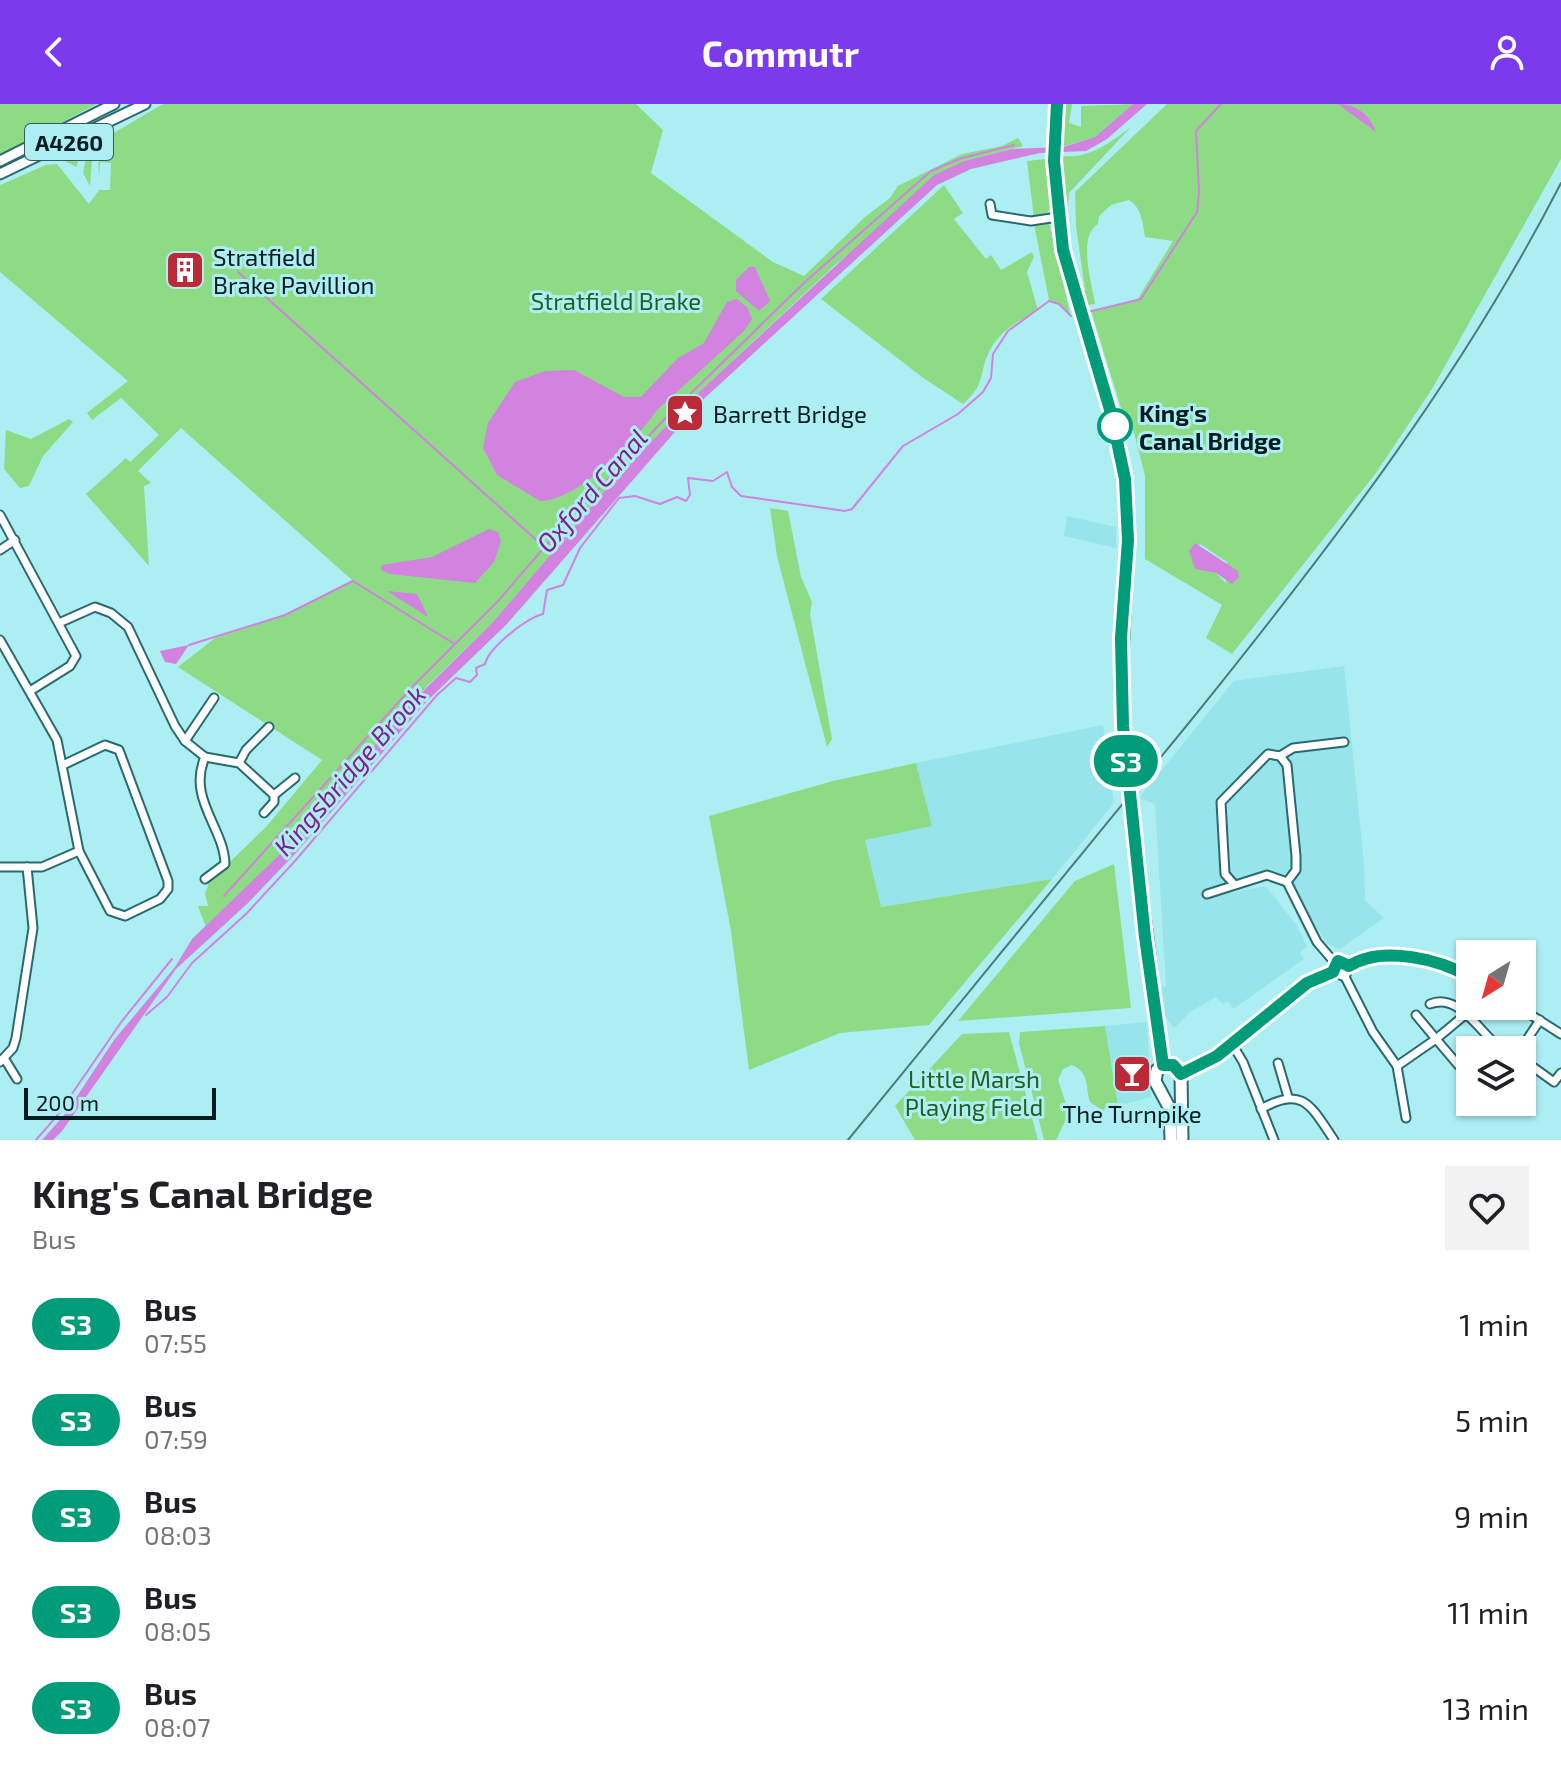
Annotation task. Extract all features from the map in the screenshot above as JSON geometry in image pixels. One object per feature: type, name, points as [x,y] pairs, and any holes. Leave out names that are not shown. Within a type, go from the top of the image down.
[{"type":"highway","points":[[1057,104],[1054,161],[1058,217],[1068,271],[1111,413],[1125,479],[1128,540],[1121,673],[1127,773],[1163,1065],[1154,1078],[1170,1109],[1171,1140]]},
{"type":"highway","points":[[1163,1065],[1173,1065],[1181,1078],[1182,1140]]},
{"type":"highway","points":[[1163,1091],[1172,1091],[1181,1078]]},
{"type":"main road","name":"A4260","points":[[0,161],[114,104]]},
{"type":"main road","name":"A4260","points":[[0,174],[145,104]]},
{"type":"street","points":[[990,204],[992,215],[1031,221],[1058,217]]},
{"type":"street","points":[[0,515],[76,660],[30,691]]},
{"type":"street","points":[[0,550],[15,540]]},
{"type":"street","points":[[59,623],[95,607],[120,619],[133,635],[157,691],[185,741],[205,757],[239,763],[274,795],[274,802],[264,813]]},
{"type":"street","points":[[0,640],[57,740],[79,851],[114,915],[128,915],[160,899],[168,889],[119,750],[105,745],[63,765]]},
{"type":"street","points":[[185,741],[214,698]]},
{"type":"street","points":[[239,763],[246,750],[269,727]]},
{"type":"street","points":[[1233,883],[1225,874],[1221,802],[1268,754],[1280,756],[1293,748],[1344,742]]},
{"type":"street","points":[[1280,756],[1287,765],[1296,856],[1296,870],[1287,882]]},
{"type":"street","points":[[205,757],[198,779],[225,864],[205,879]]},
{"type":"street","points":[[274,795],[295,778]]},
{"type":"street","points":[[0,867],[48,865],[79,851]]},
{"type":"street","points":[[17,1079],[2,1060],[16,1038],[32,937],[27,867]]},
{"type":"street","points":[[1207,894],[1233,883],[1267,875],[1287,882],[1317,942],[1335,963]]},
{"type":"street","points":[[1345,977],[1349,966],[1369,958],[1408,957],[1456,971]]},
{"type":"street","points":[[1335,963],[1344,961],[1349,966]]},
{"type":"street","points":[[1333,972],[1335,963]]},
{"type":"street","points":[[1181,1078],[1232,1044],[1307,983],[1333,972],[1345,977],[1373,1032],[1397,1066],[1406,1118]]},
{"type":"street","points":[[1430,1004],[1449,1001],[1456,1006]]},
{"type":"street","points":[[1416,1015],[1456,1062]]},
{"type":"street","points":[[1536,1018],[1561,1034]]},
{"type":"street","points":[[1397,1066],[1459,1020]]},
{"type":"street","points":[[1471,1020],[1484,1036]]},
{"type":"street","points":[[1529,1036],[1540,1020]]},
{"type":"street","points":[[1232,1044],[1243,1062],[1274,1140]]},
{"type":"street","points":[[1278,1063],[1288,1097]]},
{"type":"street","points":[[1536,1069],[1554,1082],[1561,1073]]},
{"type":"street","points":[[1261,1109],[1288,1097],[1308,1104],[1334,1140]]},
{"type":"shaded area","points":[[1133,104],[1147,104],[1107,139],[1086,151],[1040,153],[971,169],[937,185],[684,417],[681,425],[507,624],[427,701],[295,854],[248,903],[176,969],[62,1131],[53,1140],[42,1140],[66,1113],[114,1040],[175,967],[192,939],[279,855],[417,697],[493,622],[603,493],[667,425],[686,410],[700,391],[934,175],[964,161],[1012,149],[1063,147],[1095,137]]},
{"type":"shaded area","points":[[1338,104],[1362,112],[1376,132]]},
{"type":"shaded area","points":[[749,267],[755,267],[770,301],[759,311],[736,291],[736,280]]},
{"type":"shaded area","points":[[737,299],[747,307],[752,319],[744,331],[657,410],[621,452],[589,480],[556,498],[540,501],[497,475],[483,448],[488,423],[515,382],[545,371],[574,370],[624,397],[641,397],[678,358],[704,343],[727,302]]},
{"type":"shaded area","points":[[1067,516],[1116,527],[1116,548],[1064,536]]},
{"type":"shaded area","points":[[489,529],[498,532],[501,541],[494,562],[475,583],[390,574],[381,570],[382,565],[432,557]]},
{"type":"shaded area","points":[[1195,543],[1238,571],[1239,577],[1232,584],[1216,573],[1195,569],[1189,551]]},
{"type":"shaded area","points":[[387,591],[417,594],[428,617]]},
{"type":"shaded area","points":[[189,645],[176,664],[165,662],[160,651]]},
{"type":"shaded area","points":[[1344,666],[1365,900],[1384,918],[1340,949],[1327,944],[1285,875],[1271,871],[1206,889],[1208,897],[1266,886],[1297,926],[1307,947],[1300,952],[1304,959],[1233,1009],[1228,1001],[1223,1004],[1216,997],[1190,1012],[1174,1028],[1164,1015],[1161,987],[1166,986],[1155,804],[1139,798],[1234,681]]},
{"type":"shaded area","points":[[1103,725],[1114,803],[1052,879],[880,907],[865,839],[932,826],[916,763]]},
{"type":"shaded area","name":"The Turnpike","points":[[1147,1022],[1151,1097],[1118,1106],[1105,1026]]},
{"type":"green space","points":[[0,104],[97,104],[0,155]]},
{"type":"green space","name":"Stratfield Brake","points":[[163,104],[636,104],[663,130],[651,173],[773,262],[804,276],[865,217],[890,198],[898,186],[962,154],[1002,146],[1018,138],[1023,146],[964,161],[835,265],[700,391],[686,410],[667,425],[603,493],[493,622],[428,685],[279,855],[206,927],[198,906],[208,906],[205,894],[209,882],[266,827],[322,760],[178,667],[215,638],[285,615],[352,580],[181,428],[138,471],[151,483],[144,486],[149,566],[86,494],[126,458],[130,462],[159,435],[121,398],[92,420],[87,413],[128,381],[0,272],[0,185],[46,165],[57,164],[89,204],[99,190],[110,190],[111,163],[100,162],[99,178],[98,153],[93,146],[90,186],[83,173],[88,148]]},
{"type":"green space","points":[[1065,104],[1072,104],[1069,123],[1081,127],[1081,106],[1133,104],[1095,137],[1061,147]]},
{"type":"green space","points":[[1167,104],[1561,104],[1561,159],[1432,389],[1376,473],[1232,654],[1206,638],[1222,605],[1145,559],[1145,476],[1132,425],[1125,421],[1091,311],[1137,300],[1173,241],[1145,237],[1139,211],[1129,200],[1111,205],[1099,216],[1098,224],[1088,239],[1095,304],[1087,305],[1081,296],[1085,290],[1076,226],[1075,192]],"holes":[[[1200,544],[1227,562],[1226,583],[1216,573],[1196,569],[1194,560]]]},
{"type":"green space","points":[[1131,127],[1069,193],[1066,229],[1061,156],[1090,152]]},
{"type":"green space","points":[[88,138],[76,167],[54,155]]},
{"type":"green space","points":[[1045,159],[1051,207],[1047,213],[1034,218],[1027,161]]},
{"type":"green space","points":[[944,185],[963,213],[954,219],[986,259],[991,255],[1001,270],[1032,252],[1034,257],[1027,272],[1038,310],[998,338],[989,352],[978,385],[963,404],[922,377],[821,299]]},
{"type":"green space","points":[[1049,222],[1069,314],[1059,303],[1049,300],[1034,224]]},
{"type":"green space","points":[[69,419],[73,422],[43,456],[29,486],[20,488],[4,469],[6,430],[31,439]]},
{"type":"green space","points":[[770,508],[788,511],[801,577],[812,602],[810,614],[832,739],[827,747],[777,556]]},
{"type":"green space","points":[[916,763],[932,826],[865,840],[881,907],[1052,879],[929,1025],[840,1033],[749,1070],[731,931],[709,816],[833,781]]},
{"type":"green space","points":[[1114,864],[1131,1008],[958,1021],[1075,881]]},
{"type":"green space","points":[[1105,1026],[1118,1106],[1109,1103],[1103,1111],[1090,1102],[1082,1072],[1072,1065],[1063,1069],[1058,1080],[1069,1113],[1056,1140],[1044,1140],[1019,1043],[1020,1032]]},
{"type":"green space","name":"Little Marsh Playing Field","points":[[1009,1032],[1038,1140],[915,1140],[895,1106],[962,1034]]},
{"type":"waterway","name":"Kingsbridge Brook","points":[[1088,312],[1141,299],[1197,212],[1196,131],[1221,104]]},
{"type":"waterway","points":[[680,404],[805,282],[931,171],[962,158],[1014,145]]},
{"type":"waterway","name":"Oxford Canal","points":[[238,272],[543,546]]},
{"type":"waterway","name":"Kingsbridge Brook","points":[[146,1015],[167,997],[192,963],[246,914],[295,861],[437,695],[456,678],[470,682],[477,675],[476,668],[485,664],[501,642],[528,621],[543,614],[547,590],[563,585],[580,548],[619,498],[635,496],[660,504],[677,497],[686,501],[690,495],[688,478],[713,481],[727,472],[732,487],[741,496],[845,511],[852,509],[903,446],[958,414],[983,392],[991,378],[993,354],[1008,331],[1049,301],[1059,304],[1071,316]]},
{"type":"waterway","name":"Oxford Canal","points":[[224,896],[414,685],[499,600],[560,529],[577,500],[595,493],[675,408]]},
{"type":"waterway","points":[[189,645],[285,615],[353,581],[453,643]]},
{"type":"waterway","points":[[36,1140],[56,1117],[122,1021],[172,959]]},
{"type":"railway","points":[[848,1140],[1192,719],[1343,526],[1480,325],[1561,183]]},
{"type":"bus line","name":"S3","points":[[1057,104],[1054,161],[1063,250],[1081,320],[1120,444],[1125,479],[1128,540],[1121,638],[1121,696],[1145,937],[1163,1065],[1173,1065],[1181,1074],[1217,1056],[1307,983],[1333,972],[1333,966],[1338,961],[1344,961],[1349,966],[1369,958],[1408,957],[1456,970]]},
{"type":"place","name":"Stratfield Brake Pavillion","points":[[185,270]]},
{"type":"place","name":"Barrett Bridge","points":[[685,413]]},
{"type":"place","name":"King's Canal Bridge","points":[[1115,426]]},
{"type":"place","name":"The Turnpike","points":[[1132,1074]]}]
